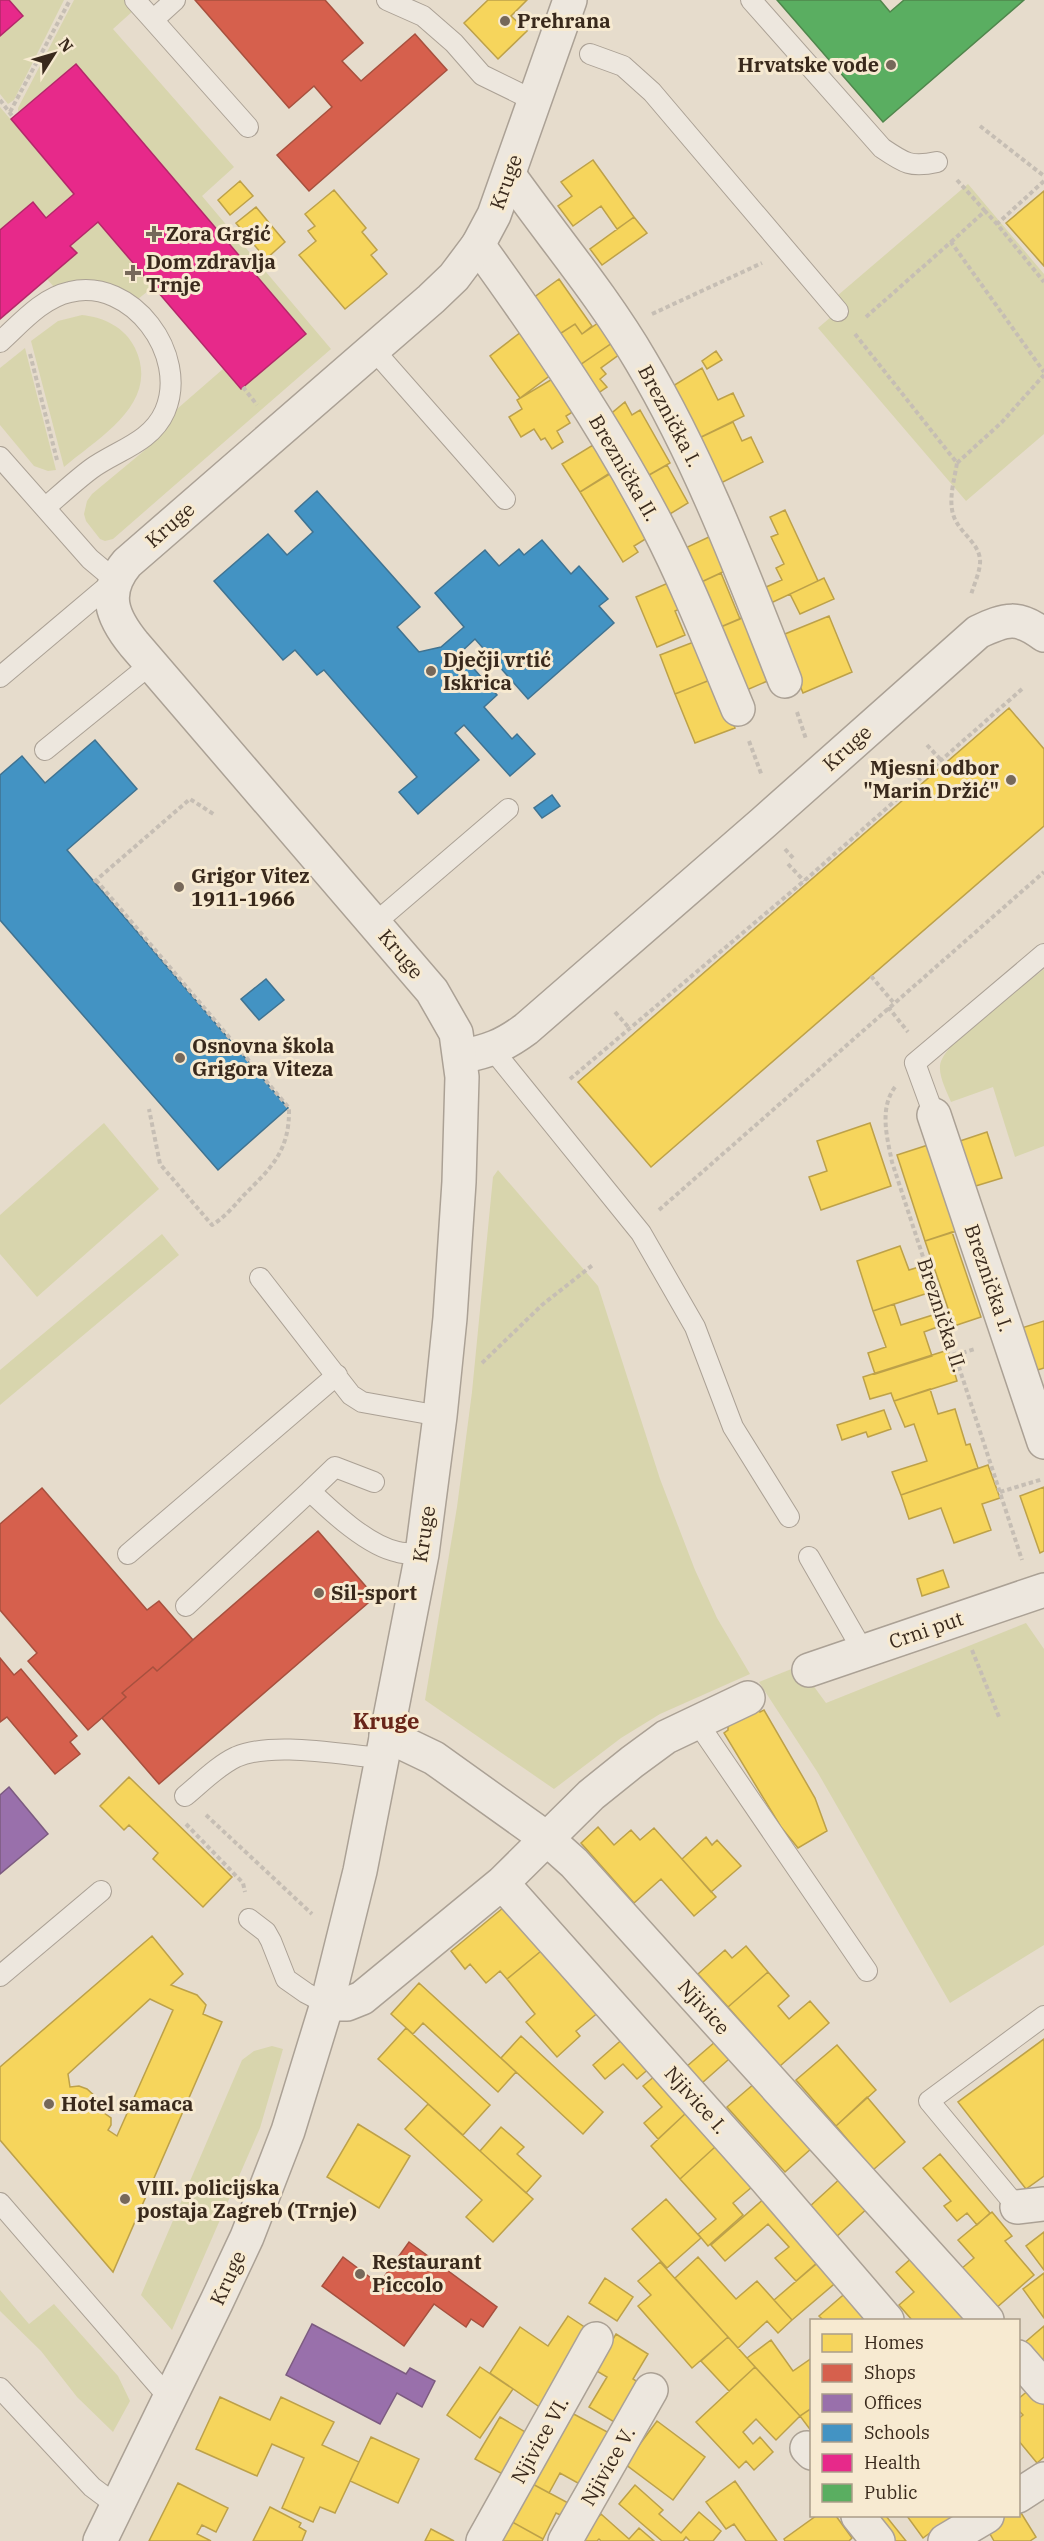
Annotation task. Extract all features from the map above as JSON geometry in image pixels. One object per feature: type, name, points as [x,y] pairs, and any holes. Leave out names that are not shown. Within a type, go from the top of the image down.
[{"type":"street","name":"Kruge","points":[[100,2541],[251,2226],[288,2132],[327,2004],[360,1871],[422,1554],[440,1416],[459,1182],[462,1108],[460,1057],[456,1034],[444,1008],[375,923],[122,629],[116,617],[112,595],[115,580],[121,569],[135,555],[454,277],[478,245],[494,215],[535,101],[566,2]]},
{"type":"street","name":"Breznička I.","points":[[509,175],[621,328],[652,380],[698,469],[785,681]]},
{"type":"street","name":"Breznička II.","points":[[478,245],[571,378],[657,524],[687,585],[738,709]]},
{"type":"street","name":"Kruge","points":[[460,1057],[493,1050],[505,1044],[534,1021],[763,823],[978,632],[1005,620],[1019,620],[1032,625],[1044,634]]},
{"type":"street","name":"Breznička I.","points":[[934,1114],[1044,1442]]},
{"type":"street","name":"Crni put","points":[[809,1670],[1044,1590]]},
{"type":"street","points":[[327,2004],[347,2004],[362,1998],[502,1883],[546,1838],[632,1761],[666,1737],[748,1698]]},
{"type":"street","name":"Njivice","points":[[384,1746],[434,1758],[546,1838],[586,1875],[986,2319]]},
{"type":"street","name":"Njivice I.","points":[[502,1883],[765,2178],[886,2319]]},
{"type":"street","name":"Njivice VI.","points":[[483,2541],[597,2339]]},
{"type":"street","points":[[1020,2359],[1044,2387]]},
{"type":"street","name":"Njivice V.","points":[[565,2541],[651,2390]]},
{"type":"street","points":[[859,2517],[878,2541]]},
{"type":"street","points":[[945,2541],[985,2517]]},
{"type":"lane","points":[[135,0],[248,128]]},
{"type":"lane","points":[[153,20],[175,0]]},
{"type":"lane","points":[[387,0],[423,16],[454,43],[482,75],[535,101]]},
{"type":"lane","points":[[751,0],[882,148],[902,161],[918,166],[937,162]]},
{"type":"lane","points":[[590,54],[623,66],[652,92],[838,311]]},
{"type":"lane","points":[[0,342],[48,300],[71,291],[94,290],[130,305],[155,332],[170,366],[170,390],[165,410],[155,427],[138,443],[92,468],[45,508]]},
{"type":"lane","points":[[373,349],[504,499]]},
{"type":"lane","points":[[0,457],[90,559],[115,580],[0,677]]},
{"type":"lane","points":[[45,750],[151,663]]},
{"type":"lane","points":[[375,923],[508,809]]},
{"type":"lane","points":[[934,1114],[915,1063],[1044,954]]},
{"type":"lane","points":[[493,1050],[641,1233],[695,1327],[733,1427],[789,1517]]},
{"type":"lane","points":[[260,1278],[351,1395],[362,1402],[440,1416]]},
{"type":"lane","points":[[128,1554],[337,1375]]},
{"type":"lane","points":[[186,1606],[334,1467],[374,1482]]},
{"type":"lane","points":[[310,1491],[336,1516],[379,1544],[398,1552],[422,1554]]},
{"type":"lane","points":[[809,1557],[863,1651]]},
{"type":"lane","points":[[697,1722],[867,1971]]},
{"type":"lane","points":[[185,1796],[236,1757],[255,1752],[384,1746]]},
{"type":"lane","points":[[0,1976],[101,1891]]},
{"type":"lane","points":[[249,1919],[266,1932],[272,1941],[286,1978],[306,1993],[327,2004]]},
{"type":"lane","points":[[1030,2205],[929,2102],[1044,2016]]},
{"type":"lane","points":[[0,2203],[170,2398]]},
{"type":"lane","points":[[0,2388],[92,2487],[116,2505]]},
{"type":"path","points":[[0,100],[12,114],[69,0]]},
{"type":"path","points":[[980,126],[1044,176]]},
{"type":"path","points":[[937,162],[965,187],[1044,282]]},
{"type":"path","points":[[997,224],[1044,181]]},
{"type":"path","points":[[852,330],[985,211]]},
{"type":"path","points":[[951,242],[1044,374],[1002,422],[957,463],[951,502],[956,522],[976,547],[980,556],[980,565],[970,600]]},
{"type":"path","points":[[621,328],[787,252]]},
{"type":"path","points":[[838,311],[957,463]]},
{"type":"path","points":[[28,346],[57,461]]},
{"type":"path","points":[[243,387],[253,399]]},
{"type":"path","points":[[570,1079],[798,889],[804,881],[1022,689]]},
{"type":"path","points":[[738,709],[766,787]]},
{"type":"path","points":[[927,745],[941,760]]},
{"type":"path","points":[[149,1109],[160,1164],[212,1225],[219,1221],[274,1165],[284,1145],[289,1108],[95,881],[190,799],[215,815]]},
{"type":"path","points":[[788,864],[804,881]]},
{"type":"path","points":[[652,1216],[893,1002],[1044,872]]},
{"type":"path","points":[[870,976],[893,1002]]},
{"type":"path","points":[[615,1012],[630,1029]]},
{"type":"path","name":"Breznička II.","points":[[915,1063],[903,1075],[888,1097],[885,1127],[892,1162],[1023,1561]]},
{"type":"path","points":[[479,1365],[542,1305],[594,1264]]},
{"type":"path","points":[[1000,1492],[1044,1478]]},
{"type":"path","points":[[968,1641],[999,1717]]},
{"type":"path","points":[[249,1919],[243,1883],[171,1809],[185,1796],[315,1916]]},
{"type":"shaded area","points":[[9,0],[64,0],[14,100],[8,104],[0,94],[0,36],[23,17]]},
{"type":"shaded area","points":[[74,0],[125,0],[134,10],[113,29],[234,167],[202,196],[331,349],[113,539],[105,541],[100,539],[86,521],[84,514],[87,501],[92,494],[145,450],[177,409],[223,369],[241,389],[306,333],[76,64],[18,112]]},
{"type":"shaded area","points":[[0,107],[74,194],[46,218],[33,202],[0,230]]},
{"type":"shaded area","points":[[968,184],[1044,274],[1044,434],[966,501],[818,328],[845,305],[837,296]]},
{"type":"shaded area","points":[[98,222],[153,287],[138,299],[127,292],[98,283],[54,287],[47,279],[76,254],[70,246]]},
{"type":"shaded area","points":[[82,315],[113,324],[131,341],[141,368],[140,385],[133,402],[123,416],[64,467],[31,341],[58,321]]},
{"type":"shaded area","points":[[25,348],[56,470],[48,471],[34,466],[0,425],[0,368]]},
{"type":"shaded area","points":[[1044,969],[1044,1146],[1015,1157],[993,1087],[951,1102],[942,1080],[940,1066],[944,1055],[968,1029]]},
{"type":"shaded area","points":[[104,1123],[159,1189],[37,1297],[0,1254],[0,1215]]},
{"type":"shaded area","points":[[498,1170],[598,1286],[660,1479],[695,1570],[717,1618],[750,1674],[660,1714],[621,1738],[554,1789],[425,1700],[457,1507],[472,1392],[493,1177]]},
{"type":"shaded area","points":[[162,1234],[179,1255],[0,1405],[0,1370]]},
{"type":"shaded area","points":[[1026,1623],[1044,1649],[1044,1945],[950,2003],[818,1773],[759,1682],[799,1666],[826,1703]]},
{"type":"shaded area","points":[[272,2046],[283,2049],[260,2128],[172,2330],[141,2295],[242,2060],[254,2051]]},
{"type":"shaded area","points":[[0,2290],[29,2324],[54,2304],[118,2376],[130,2401],[113,2432],[77,2397],[41,2351],[0,2311]]},
{"type":"building: Homes","points":[[488,0],[527,0],[511,16],[527,31],[498,59],[464,23]]},
{"type":"building: Homes","points":[[593,160],[634,217],[617,229],[601,206],[573,226],[558,206],[572,196],[561,182]]},
{"type":"building: Homes","points":[[240,181],[253,196],[230,215],[218,200]]},
{"type":"building: Homes","points":[[334,190],[366,228],[362,232],[377,250],[371,255],[387,274],[345,309],[299,255],[316,241],[308,231],[315,226],[305,214]]},
{"type":"building: Homes","points":[[1044,191],[1044,266],[1006,223]]},
{"type":"building: Homes","points":[[256,207],[285,242],[266,259],[236,223]]},
{"type":"building: Homes","points":[[634,217],[647,233],[602,265],[590,249]]},
{"type":"building: Homes","points":[[559,279],[592,326],[582,334],[575,324],[555,337],[529,301]]},
{"type":"building: Homes","points":[[598,323],[612,343],[577,367],[555,337],[575,324],[582,334]]},
{"type":"building: Homes","points":[[521,332],[552,374],[520,398],[490,356]]},
{"type":"building: Homes","points":[[612,343],[620,354],[601,368],[606,374],[600,379],[607,387],[594,396],[577,367]]},
{"type":"building: Homes","points":[[716,351],[722,360],[707,369],[702,361]]},
{"type":"building: Homes","points":[[702,368],[718,400],[733,393],[744,416],[693,441],[668,389]]},
{"type":"building: Homes","points":[[559,375],[579,408],[566,416],[570,423],[557,431],[563,442],[552,449],[545,438],[541,440],[534,429],[521,437],[509,417],[522,409],[517,400]]},
{"type":"building: Homes","points":[[625,402],[632,415],[640,410],[670,463],[642,479],[607,417]]},
{"type":"building: Homes","points":[[733,422],[742,441],[751,437],[763,462],[715,486],[693,441]]},
{"type":"building: Homes","points":[[593,445],[610,473],[580,492],[562,464]]},
{"type":"building: Homes","points":[[667,465],[688,503],[665,517],[642,479]]},
{"type":"building: Homes","points":[[613,472],[652,535],[634,546],[638,552],[623,562],[580,492]]},
{"type":"building: Homes","points":[[785,510],[818,581],[771,603],[764,588],[782,580],[776,568],[784,564],[771,537],[778,534],[770,517]]},
{"type":"building: Homes","points":[[711,536],[727,570],[697,584],[681,550]]},
{"type":"building: Homes","points":[[721,573],[740,619],[716,629],[697,584]]},
{"type":"building: Homes","points":[[824,578],[834,599],[800,614],[790,594]]},
{"type":"building: Homes","points":[[675,580],[685,607],[675,611],[685,635],[657,647],[636,597]]},
{"type":"building: Homes","points":[[746,616],[772,679],[742,692],[716,629]]},
{"type":"building: Homes","points":[[829,616],[852,672],[803,693],[780,636]]},
{"type":"building: Homes","points":[[699,640],[715,678],[675,694],[660,655]]},
{"type":"building: Homes","points":[[715,678],[735,728],[695,743],[675,694]]},
{"type":"building: Homes","points":[[1009,708],[1044,749],[1044,826],[651,1167],[578,1082]]},
{"type":"building: Homes","points":[[870,1123],[891,1186],[821,1210],[809,1177],[827,1171],[817,1141]]},
{"type":"building: Homes","points":[[987,1132],[1002,1178],[969,1188],[954,1143]]},
{"type":"building: Homes","points":[[928,1145],[957,1231],[925,1241],[897,1155]]},
{"type":"building: Homes","points":[[952,1232],[981,1317],[954,1326],[925,1241]]},
{"type":"building: Homes","points":[[900,1246],[909,1270],[919,1267],[928,1293],[873,1311],[857,1261]]},
{"type":"building: Homes","points":[[894,1304],[901,1325],[936,1314],[940,1326],[924,1332],[932,1356],[875,1374],[868,1353],[886,1347],[873,1311]]},
{"type":"building: Homes","points":[[1044,1321],[1044,1368],[1028,1373],[1015,1330]]},
{"type":"building: Homes","points":[[948,1350],[957,1381],[894,1401],[891,1393],[870,1399],[863,1377]]},
{"type":"building: Homes","points":[[930,1389],[938,1414],[955,1409],[966,1445],[970,1444],[978,1468],[901,1495],[892,1472],[927,1461],[914,1424],[905,1427],[894,1401]]},
{"type":"building: Homes","points":[[884,1410],[891,1429],[868,1437],[866,1432],[842,1440],[837,1425]]},
{"type":"building: Homes","points":[[988,1465],[1000,1498],[982,1504],[991,1530],[954,1543],[941,1508],[909,1519],[901,1495]]},
{"type":"building: Homes","points":[[1044,1487],[1044,1551],[1040,1553],[1020,1496]]},
{"type":"building: Homes","points":[[943,1570],[949,1587],[922,1596],[917,1579]]},
{"type":"building: Homes","points":[[754,1705],[760,1712],[764,1710],[815,1798],[827,1831],[798,1848],[781,1827],[724,1733],[728,1730],[728,1725]]},
{"type":"building: Homes","points":[[129,1777],[232,1877],[203,1907],[153,1859],[158,1853],[129,1825],[124,1830],[100,1806]]},
{"type":"building: Homes","points":[[598,1827],[614,1845],[631,1830],[640,1840],[654,1828],[716,1897],[694,1916],[661,1879],[634,1903],[581,1843]]},
{"type":"building: Homes","points":[[706,1837],[712,1845],[717,1840],[741,1866],[711,1892],[682,1859]]},
{"type":"building: Homes","points":[[509,1903],[546,1947],[507,1979],[500,1971],[486,1983],[470,1964],[465,1969],[451,1951]]},
{"type":"building: Homes","name":"Hotel samaca","points":[[152,1936],[183,1974],[171,1985],[197,1995],[206,2005],[203,2014],[222,2022],[113,2272],[0,2140],[0,2067]],"holes":[[[150,1999],[173,2010],[117,2136],[108,2130],[111,2118],[100,2110],[98,2099],[87,2089],[79,2086],[70,2087],[68,2074]]]},
{"type":"building: Homes","points":[[746,1946],[768,1972],[728,2007],[698,1974],[725,1950],[732,1958]]},
{"type":"building: Homes","points":[[546,1947],[600,2011],[576,2031],[580,2036],[557,2057],[526,2022],[535,2014],[507,1979]]},
{"type":"building: Homes","points":[[768,1972],[789,1996],[778,2006],[789,2019],[810,2001],[829,2023],[780,2066],[728,2007]]},
{"type":"building: Homes","points":[[419,1983],[516,2072],[498,2092],[423,2023],[413,2034],[391,2014]]},
{"type":"building: Homes","points":[[406,2028],[490,2105],[463,2135],[378,2059]]},
{"type":"building: Homes","points":[[723,2035],[737,2052],[702,2083],[686,2067]]},
{"type":"building: Homes","points":[[521,2036],[603,2112],[583,2134],[501,2058]]},
{"type":"building: Homes","points":[[626,2036],[652,2066],[637,2079],[623,2064],[605,2079],[593,2065]]},
{"type":"building: Homes","points":[[1044,2039],[1044,2176],[1026,2189],[958,2102]]},
{"type":"building: Homes","points":[[837,2045],[876,2090],[836,2126],[796,2080]]},
{"type":"building: Homes","points":[[656,2075],[686,2113],[658,2139],[644,2123],[662,2107],[643,2086]]},
{"type":"building: Homes","points":[[755,2083],[812,2148],[785,2172],[727,2107]]},
{"type":"building: Homes","points":[[867,2097],[905,2142],[873,2170],[836,2126]]},
{"type":"building: Homes","points":[[428,2104],[533,2199],[493,2242],[466,2217],[482,2200],[405,2129]]},
{"type":"building: Homes","points":[[686,2113],[715,2147],[680,2179],[651,2146]]},
{"type":"building: Homes","points":[[358,2124],[410,2156],[379,2208],[327,2177]]},
{"type":"building: Homes","points":[[501,2127],[524,2147],[517,2154],[541,2176],[526,2193],[480,2151]]},
{"type":"building: Homes","points":[[715,2147],[752,2187],[733,2203],[743,2215],[708,2246],[698,2234],[716,2219],[680,2179]]},
{"type":"building: Homes","points":[[940,2154],[990,2213],[977,2225],[967,2213],[957,2221],[944,2206],[951,2201],[923,2168]]},
{"type":"building: Homes","points":[[843,2176],[870,2206],[835,2238],[808,2208]]},
{"type":"building: Homes","points":[[766,2197],[819,2261],[796,2281],[775,2258],[789,2247],[768,2224],[725,2261],[711,2245]]},
{"type":"building: Homes","points":[[666,2199],[701,2238],[667,2268],[632,2229]]},
{"type":"building: Homes","points":[[992,2212],[1012,2236],[1005,2241],[1034,2275],[995,2309],[961,2269],[974,2258],[958,2240]]},
{"type":"building: Homes","points":[[1044,2232],[1044,2270],[1026,2246]]},
{"type":"building: Homes","points":[[915,2255],[971,2319],[911,2319],[899,2305],[914,2292],[896,2272]]},
{"type":"building: Homes","points":[[698,2257],[736,2299],[757,2281],[792,2320],[778,2333],[767,2321],[738,2348],[675,2278]]},
{"type":"building: Homes","points":[[821,2260],[839,2280],[792,2320],[774,2300]]},
{"type":"building: Homes","points":[[660,2262],[728,2337],[692,2368],[638,2306],[651,2295],[638,2281]]},
{"type":"building: Homes","points":[[1044,2273],[1044,2318],[1023,2289]]},
{"type":"building: Homes","points":[[605,2278],[633,2297],[617,2321],[589,2303]]},
{"type":"building: Homes","points":[[849,2290],[874,2319],[822,2319],[819,2316]]},
{"type":"building: Homes","points":[[568,2316],[595,2334],[544,2410],[490,2373],[520,2327],[548,2346]]},
{"type":"building: Homes","points":[[1044,2326],[1044,2370],[1023,2344]]},
{"type":"building: Homes","points":[[616,2334],[648,2354],[633,2379],[644,2386],[621,2426],[589,2407],[607,2377],[595,2370]]},
{"type":"building: Homes","points":[[728,2337],[755,2367],[729,2391],[701,2361]]},
{"type":"building: Homes","points":[[771,2340],[793,2371],[810,2359],[810,2409],[800,2416],[747,2358]]},
{"type":"building: Homes","points":[[480,2367],[513,2389],[480,2438],[447,2415]]},
{"type":"building: Homes","points":[[755,2367],[800,2416],[776,2440],[756,2419],[743,2432],[753,2444],[760,2437],[773,2452],[754,2470],[746,2461],[739,2468],[696,2422]]},
{"type":"building: Homes","points":[[1035,2385],[1044,2396],[1044,2457],[1037,2463],[1020,2442],[1020,2417],[1023,2415],[1020,2412],[1020,2397]]},
{"type":"building: Homes","points":[[220,2397],[270,2420],[281,2397],[334,2422],[322,2445],[359,2462],[335,2513],[320,2507],[313,2522],[282,2508],[304,2458],[272,2444],[257,2476],[196,2449]]},
{"type":"building: Homes","points":[[810,2409],[810,2429],[800,2416]]},
{"type":"building: Homes","points":[[568,2411],[613,2435],[585,2487],[560,2473],[549,2493],[527,2481]]},
{"type":"building: Homes","points":[[500,2417],[532,2436],[508,2477],[475,2459]]},
{"type":"building: Homes","points":[[657,2421],[705,2457],[673,2500],[625,2464]]},
{"type":"building: Homes","points":[[371,2437],[419,2459],[398,2503],[350,2481]]},
{"type":"building: Homes","points":[[527,2481],[572,2505],[565,2517],[556,2513],[543,2539],[507,2519]]},
{"type":"building: Homes","points":[[735,2481],[777,2541],[746,2541],[734,2524],[726,2529],[706,2502]]},
{"type":"building: Homes","points":[[178,2483],[228,2508],[216,2532],[202,2525],[197,2534],[211,2541],[149,2541]]},
{"type":"building: Homes","points":[[635,2485],[663,2510],[659,2514],[681,2533],[699,2512],[721,2531],[713,2541],[690,2541],[686,2537],[683,2541],[662,2541],[619,2504]]},
{"type":"building: Homes","points":[[270,2507],[301,2523],[299,2527],[306,2531],[302,2541],[253,2541]]},
{"type":"building: Homes","points":[[1020,2511],[1036,2537],[1030,2541],[994,2541],[985,2525],[999,2517],[1020,2517]]},
{"type":"building: Homes","points":[[601,2514],[629,2539],[639,2528],[654,2541],[601,2541],[599,2539],[597,2541],[577,2541]]},
{"type":"building: Homes","points":[[815,2517],[837,2517],[852,2538],[849,2541],[785,2541],[784,2539]]},
{"type":"building: Homes","points":[[882,2517],[887,2517],[906,2541],[889,2541],[874,2522]]},
{"type":"building: Homes","points":[[908,2517],[952,2517],[923,2538]]},
{"type":"building: Homes","points":[[507,2519],[543,2539],[542,2541],[495,2541]]},
{"type":"building: Homes","points":[[431,2529],[454,2541],[425,2541]]},
{"type":"building: Shops","points":[[195,0],[325,0],[363,43],[342,61],[361,81],[415,34],[447,70],[309,191],[277,155],[332,107],[314,86],[289,108]]},
{"type":"building: Shops","points":[[42,1488],[147,1610],[159,1601],[193,1640],[157,1671],[153,1667],[122,1693],[126,1697],[88,1730],[28,1661],[37,1653],[0,1610],[0,1524]]},
{"type":"building: Shops","points":[[318,1531],[375,1597],[159,1784],[102,1718],[126,1697],[122,1693],[153,1667],[157,1671]]},
{"type":"building: Shops","points":[[0,1658],[14,1675],[21,1669],[77,1736],[70,1742],[80,1754],[55,1774],[7,1717],[0,1722]]},
{"type":"building: Shops","points":[[409,2242],[497,2307],[483,2327],[471,2319],[466,2327],[434,2304],[404,2346],[322,2286],[343,2257],[379,2284]]},
{"type":"building: Offices","points":[[9,1787],[48,1834],[0,1874],[0,1795]]},
{"type":"building: Offices","points":[[312,2324],[406,2374],[410,2368],[435,2381],[422,2407],[397,2393],[380,2424],[286,2375]]},
{"type":"building: Schools","points":[[317,491],[420,607],[397,627],[419,652],[441,647],[464,627],[435,593],[485,550],[499,566],[519,549],[524,555],[542,540],[571,574],[579,566],[608,599],[599,606],[614,623],[528,699],[475,639],[460,653],[497,695],[484,707],[512,739],[517,734],[535,754],[510,776],[464,725],[455,733],[479,760],[418,814],[399,792],[417,777],[324,670],[317,675],[295,650],[283,660],[214,581],[268,534],[287,555],[313,532],[295,511]]},
{"type":"building: Schools","name":"Osnovna škola Grigora Viteza","points":[[95,740],[137,789],[67,850],[288,1108],[218,1170],[0,920],[0,775],[22,756],[45,783]]},
{"type":"building: Schools","points":[[552,795],[560,806],[542,818],[534,808]]},
{"type":"building: Schools","points":[[266,979],[284,1000],[259,1020],[241,999]]},
{"type":"building: Health","points":[[0,0],[9,0],[23,16],[0,36]]},
{"type":"building: Health","points":[[76,64],[306,334],[241,389],[98,222],[70,246],[77,253],[0,319],[0,230],[33,202],[46,218],[74,194],[11,119]]},
{"type":"building: Public","name":"Hrvatske vode","points":[[777,0],[880,0],[890,12],[904,0],[1024,0],[883,122]]},
{"type":"place","name":"Prehrana","points":[[505,21]]},
{"type":"place","name":"Hrvatske vode","points":[[891,65]]},
{"type":"place","name":"Zora Grgić","points":[[154,234]]},
{"type":"place","name":"Dom zdravlja Trnje","points":[[133,273]]},
{"type":"place","name":"Dječji vrtić Iskrica","points":[[431,671]]},
{"type":"place","name":"Mjesni odbor \"Marin Držić\"","points":[[1011,780]]},
{"type":"place","name":"Grigor Vitez 1911-1966","points":[[179,887]]},
{"type":"place","name":"Osnovna škola Grigora Viteza","points":[[180,1058]]},
{"type":"place","name":"Sil-sport","points":[[319,1593]]},
{"type":"place","name":"Hotel samaca","points":[[49,2104]]},
{"type":"place","name":"VIII. policijska postaja Zagreb (Trnje)","points":[[125,2199]]},
{"type":"place","name":"Restaurant Piccolo","points":[[360,2274]]},
{"type":"district","name":"Kruge","points":[[386,1721]]}]
